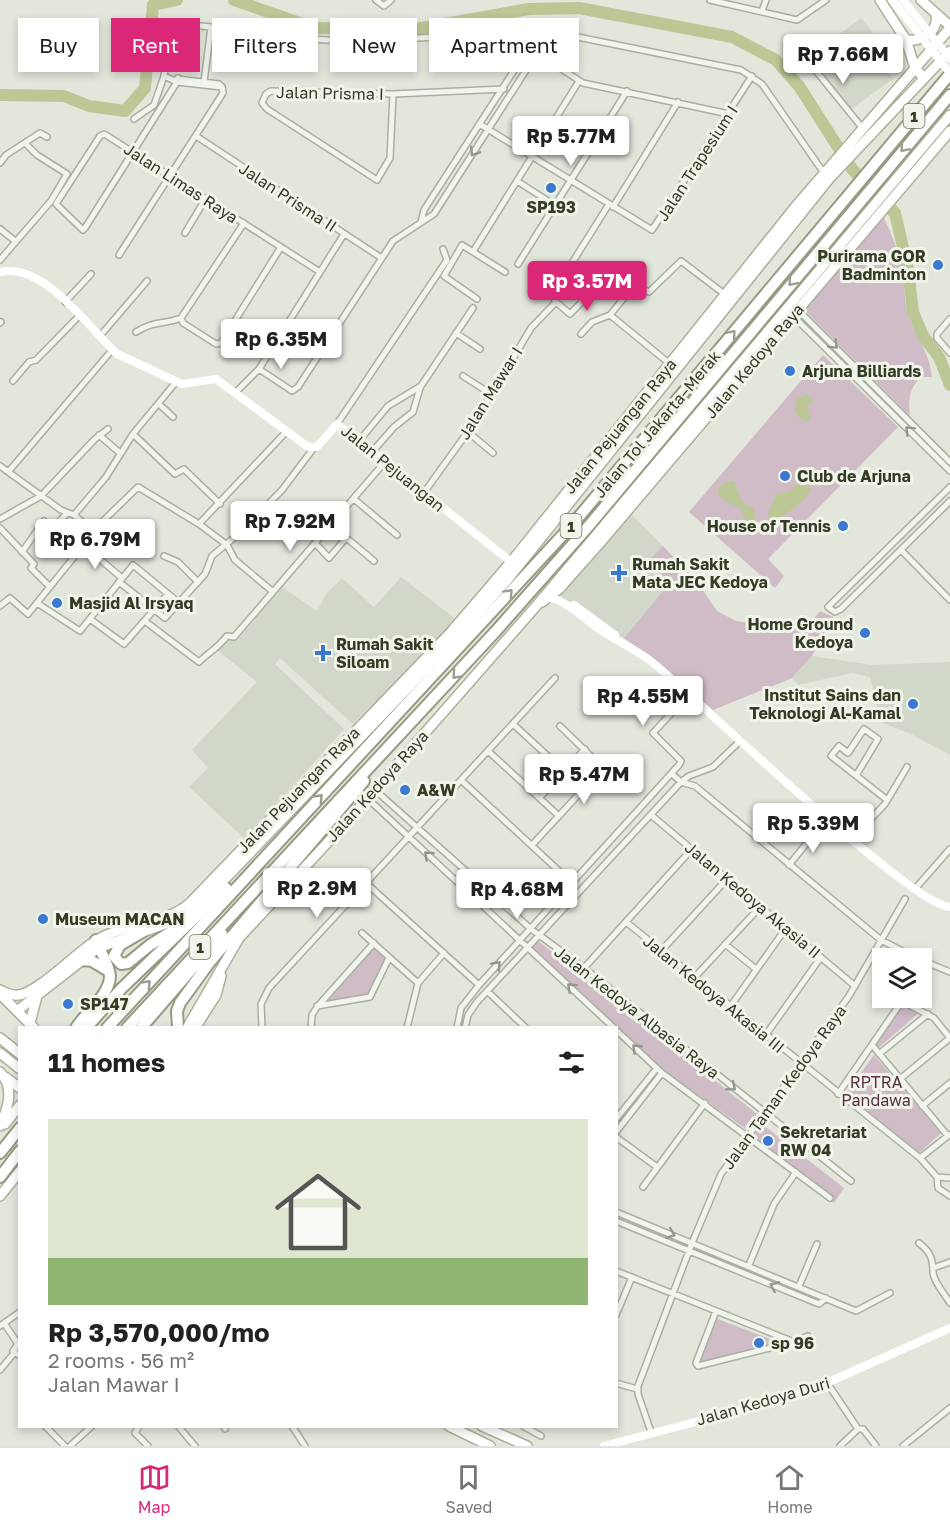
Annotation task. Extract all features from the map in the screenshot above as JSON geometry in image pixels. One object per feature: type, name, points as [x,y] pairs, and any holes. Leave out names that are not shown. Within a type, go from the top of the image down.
[{"type":"highway","name":"Jalan Tol Jakarta–Merak","points":[[109,1026],[572,525],[950,74]]},
{"type":"highway","name":"Jalan Tol Jakarta–Merak","points":[[128,1026],[274,867],[381,756],[587,528],[950,95]]},
{"type":"highway","points":[[178,1026],[177,1011],[180,1003],[199,976],[259,902],[361,787],[381,756]]},
{"type":"highway","points":[[88,1026],[123,988],[259,856],[279,841]]},
{"type":"highway","points":[[143,1026],[208,951],[274,867]]},
{"type":"highway","points":[[144,931],[118,947],[114,956],[121,964],[128,963],[150,945],[198,916]]},
{"type":"highway","points":[[78,1026],[105,990],[109,973],[97,944]]},
{"type":"highway","points":[[81,960],[96,963],[109,973]]},
{"type":"highway","points":[[0,1154],[18,1131]]},
{"type":"highway","points":[[0,1177],[18,1154]]},
{"type":"main road","points":[[880,0],[906,40],[915,68],[924,78]]},
{"type":"main road","points":[[921,0],[950,27]]},
{"type":"main road","points":[[906,40],[926,37],[935,27],[936,14]]},
{"type":"main road","name":"Jalan Pejuangan Raya","points":[[866,133],[915,68],[950,27]]},
{"type":"main road","name":"Jalan Pejuangan Raya","points":[[17,1011],[81,960],[97,944],[182,918],[194,910],[457,637],[826,176],[866,133],[950,51]]},
{"type":"main road","name":"Jalan Kedoya Raya","points":[[537,605],[558,590],[871,216],[950,115]]},
{"type":"main road","name":"Jalan Kedoya Raya","points":[[896,185],[950,131]]},
{"type":"main road","name":"Jalan Kedoya Raya","points":[[188,1026],[239,938],[375,789],[792,310]]},
{"type":"main road","name":"Jalan Pejuangan Raya","points":[[0,992],[11,995],[27,993],[122,929],[175,914],[186,907],[452,632],[514,564]]},
{"type":"main road","name":"Jalan Kedoya Raya","points":[[196,1026],[216,995],[222,971]]},
{"type":"main road","points":[[0,992],[32,1025]]},
{"type":"main road","points":[[32,1025],[31,1010],[38,994]]},
{"type":"main road","points":[[4,1041],[18,1052]]},
{"type":"main road","points":[[0,1053],[18,1067]]},
{"type":"main road","points":[[2,1074],[18,1086]]},
{"type":"main road","points":[[0,1126],[9,1105],[8,1087],[2,1074]]},
{"type":"main road","points":[[0,1131],[18,1108]]},
{"type":"main road","points":[[0,1196],[18,1174]]},
{"type":"main road","points":[[453,1428],[490,1446]]},
{"type":"main road","points":[[489,1428],[527,1446]]},
{"type":"street","points":[[376,0],[384,6],[391,0]]},
{"type":"street","points":[[710,0],[797,20],[826,0]]},
{"type":"street","points":[[762,11],[766,0]]},
{"type":"street","points":[[892,0],[950,74]]},
{"type":"street","points":[[903,0],[950,59]]},
{"type":"street","points":[[134,119],[154,105],[164,76],[168,25],[173,22],[297,38],[366,42],[429,38]]},
{"type":"street","points":[[204,82],[211,27]]},
{"type":"street","points":[[579,37],[741,70],[752,76],[768,93],[826,176]]},
{"type":"street","points":[[799,50],[866,133]]},
{"type":"street","points":[[422,222],[424,210],[514,72]]},
{"type":"street","points":[[259,369],[292,391],[295,390],[393,241],[434,214],[525,72]]},
{"type":"street","points":[[565,72],[579,81],[729,114]]},
{"type":"street","points":[[164,76],[222,87]]},
{"type":"street","name":"Jalan Trapesium I","points":[[481,124],[650,230],[654,229],[752,76]]},
{"type":"street","points":[[177,80],[204,82],[222,87]]},
{"type":"street","points":[[133,152],[177,80]]},
{"type":"street","points":[[474,250],[579,81]]},
{"type":"street","points":[[119,255],[223,93],[222,87]]},
{"type":"street","name":"Jalan Prisma I","points":[[393,94],[390,158],[380,179],[373,180],[267,109],[263,100],[270,91],[393,94],[504,89]]},
{"type":"street","points":[[518,264],[572,182],[627,91]]},
{"type":"street","points":[[611,206],[678,102]]},
{"type":"street","points":[[0,163],[6,155],[40,133],[47,137]]},
{"type":"street","name":"Jalan Limas Raya","points":[[133,152],[85,228],[80,228],[56,204],[102,135],[106,135],[133,152],[171,176],[206,198],[320,272]]},
{"type":"street","name":"Jalan Prisma II","points":[[196,136],[380,258]]},
{"type":"street","points":[[0,260],[14,240],[51,201],[67,174],[37,155],[26,144]]},
{"type":"street","points":[[517,181],[556,206]]},
{"type":"street","points":[[185,233],[206,198]]},
{"type":"street","name":"Jalan Mawar I","points":[[423,494],[468,432],[531,328],[556,302],[552,295],[611,206]]},
{"type":"street","points":[[136,332],[152,322],[166,322],[181,318],[244,224]]},
{"type":"street","points":[[0,228],[14,240]]},
{"type":"street","points":[[236,393],[259,369],[344,234]]},
{"type":"street","points":[[477,299],[445,278],[444,274],[462,245],[474,250],[506,272]]},
{"type":"street","points":[[181,318],[183,323],[216,344],[221,343],[281,247]]},
{"type":"street","points":[[337,424],[447,260],[443,249]]},
{"type":"street","points":[[581,334],[592,322],[610,315],[632,288],[638,287],[649,292],[681,261],[728,297]]},
{"type":"street","points":[[0,272],[20,271],[34,275],[65,302],[112,350],[128,360],[176,382],[187,384],[212,378],[313,449],[282,490],[227,545],[212,556],[205,574],[165,618],[154,611],[83,545]]},
{"type":"street","points":[[65,302],[91,274]]},
{"type":"street","points":[[556,302],[570,314],[607,276]]},
{"type":"street","points":[[100,336],[147,281]]},
{"type":"street","points":[[372,452],[394,427],[413,412],[421,386],[473,308]]},
{"type":"street","points":[[792,310],[950,462]]},
{"type":"street","points":[[792,310],[950,471]]},
{"type":"street","points":[[610,315],[673,367]]},
{"type":"street","points":[[13,381],[29,362],[36,360],[79,316]]},
{"type":"street","points":[[950,319],[937,334],[950,353]]},
{"type":"street","points":[[456,333],[480,349]]},
{"type":"street","points":[[9,471],[112,350]]},
{"type":"street","points":[[463,376],[491,394]]},
{"type":"street","points":[[60,521],[71,514],[106,477],[133,434],[176,382]]},
{"type":"street","points":[[359,441],[388,406],[421,386]]},
{"type":"street","points":[[159,404],[173,417]]},
{"type":"street","name":"Jalan Pejuangan","points":[[313,449],[337,424],[514,564]]},
{"type":"street","points":[[0,519],[41,496],[99,435],[108,429]]},
{"type":"street","points":[[200,524],[286,432]]},
{"type":"street","points":[[468,432],[493,453]]},
{"type":"street","points":[[133,434],[175,474],[184,469],[220,504]]},
{"type":"street","points":[[99,435],[120,453]]},
{"type":"street","points":[[146,622],[198,662],[209,652],[214,652],[227,636],[234,637],[384,463]]},
{"type":"street","points":[[0,466],[94,532]]},
{"type":"street","points":[[0,606],[10,598],[27,615],[94,532],[138,487],[200,524],[227,545],[235,560],[272,591]]},
{"type":"street","points":[[950,487],[828,607],[835,612],[841,609],[950,501]]},
{"type":"street","points":[[354,499],[397,535]]},
{"type":"street","points":[[22,552],[44,521]]},
{"type":"street","points":[[331,525],[374,561]]},
{"type":"street","points":[[0,528],[34,564],[31,569],[50,587]]},
{"type":"street","points":[[315,543],[329,558],[346,538]]},
{"type":"street","points":[[901,550],[950,600]]},
{"type":"street","points":[[164,556],[177,562],[198,582]]},
{"type":"street","points":[[37,603],[78,631],[120,580],[135,566],[178,602]]},
{"type":"street","points":[[558,590],[562,597],[651,661],[740,741],[915,889],[940,906],[950,907]]},
{"type":"street","points":[[90,618],[124,644],[146,622],[167,595]]},
{"type":"street","points":[[548,598],[558,599],[602,631],[618,638]]},
{"type":"street","points":[[262,1026],[261,1004],[269,988],[555,678]]},
{"type":"street","points":[[457,1026],[461,1008],[479,985],[672,774],[681,761],[653,733],[689,694]]},
{"type":"street","points":[[513,724],[564,771]]},
{"type":"street","points":[[532,845],[603,768],[560,726]]},
{"type":"street","points":[[857,774],[878,739],[864,729],[848,753],[839,747],[831,756],[857,774],[886,800]]},
{"type":"street","points":[[466,1026],[472,1008],[487,991],[681,782],[689,776],[712,767],[740,741]]},
{"type":"street","points":[[539,798],[585,749]]},
{"type":"street","points":[[488,751],[559,816]]},
{"type":"street","points":[[853,838],[886,800],[907,766]]},
{"type":"street","points":[[672,774],[681,782],[695,786],[880,940],[896,948]]},
{"type":"street","points":[[461,780],[572,883]]},
{"type":"street","name":"Jalan Kedoya Albasia Raya","points":[[375,789],[539,936],[584,968],[851,1181]]},
{"type":"street","name":"Jalan Kedoya Albasia Raya","points":[[367,798],[612,1026]]},
{"type":"street","name":"Jalan Kedoya Akasia II","points":[[651,815],[855,986]]},
{"type":"street","points":[[789,865],[819,828]]},
{"type":"street","points":[[584,968],[692,849]]},
{"type":"street","points":[[915,889],[950,849]]},
{"type":"street","points":[[661,951],[727,879]]},
{"type":"street","points":[[366,883],[479,985]]},
{"type":"street","name":"Jalan Taman Kedoya Raya","points":[[637,1389],[717,1182],[855,986],[905,900]]},
{"type":"street","points":[[694,978],[760,907]]},
{"type":"street","name":"Jalan Kedoya Akasia III","points":[[626,922],[801,1065],[920,1158],[937,1177],[938,1188],[950,1196]]},
{"type":"street","points":[[730,1007],[786,928]]},
{"type":"street","points":[[362,933],[418,984]]},
{"type":"street","points":[[311,1026],[312,1015],[316,1007],[374,943]]},
{"type":"street","points":[[725,944],[756,969]]},
{"type":"street","points":[[408,1026],[418,984],[444,953]]},
{"type":"street","points":[[765,1036],[821,957]]},
{"type":"street","points":[[316,1007],[370,997],[389,958]]},
{"type":"street","points":[[932,965],[950,972]]},
{"type":"street","points":[[487,991],[524,1026]]},
{"type":"street","points":[[838,1094],[902,1001],[928,1014],[939,1023],[950,1038],[900,1079]]},
{"type":"street","points":[[879,1054],[928,1014]]},
{"type":"street","name":"Jalan Kedoya Albasia Raya","points":[[618,1032],[662,1072],[830,1198]]},
{"type":"street","points":[[872,1045],[949,1135],[920,1158]]},
{"type":"street","points":[[618,1115],[657,1068]]},
{"type":"street","points":[[618,1129],[662,1072]]},
{"type":"street","points":[[922,1106],[950,1083]]},
{"type":"street","points":[[643,1186],[705,1103]]},
{"type":"street","points":[[618,1138],[657,1167]]},
{"type":"street","points":[[749,1265],[774,1204],[796,1172]]},
{"type":"street","points":[[937,1177],[950,1178]]},
{"type":"street","points":[[618,1213],[858,1311],[890,1293]]},
{"type":"street","points":[[618,1222],[819,1304],[826,1298]]},
{"type":"street","points":[[920,1243],[929,1252],[936,1267],[934,1275],[950,1303]]},
{"type":"street","points":[[799,1286],[817,1244]]},
{"type":"street","points":[[936,1267],[950,1262]]},
{"type":"street","points":[[618,1272],[794,1342]]},
{"type":"street","points":[[618,1310],[632,1277]]},
{"type":"street","points":[[716,1311],[697,1366],[794,1342],[808,1336]]},
{"type":"street","points":[[0,1370],[17,1354],[13,1350],[18,1344],[2,1324],[18,1313]]},
{"type":"street","name":"Jalan Kedoya Duri","points":[[604,1446],[802,1394],[950,1329]]},
{"type":"street","points":[[618,1384],[637,1389],[651,1432]]},
{"type":"street","points":[[828,1384],[858,1429]]},
{"type":"street","points":[[903,1446],[950,1408]]},
{"type":"street","points":[[47,1428],[65,1446]]},
{"type":"street","points":[[70,1446],[90,1428]]},
{"type":"street","points":[[138,1428],[135,1433],[148,1446]]},
{"type":"street","points":[[179,1428],[192,1445]]},
{"type":"street","points":[[293,1428],[305,1446]]},
{"type":"street","points":[[527,1428],[541,1436]]},
{"type":"street","points":[[840,1446],[862,1428],[876,1446]]},
{"type":"street","points":[[912,1439],[917,1446]]},
{"type":"shaded area","points":[[861,18],[897,63],[888,71],[893,79],[850,110],[809,57]]},
{"type":"shaded area","points":[[807,394],[814,401],[807,407],[810,418],[808,422],[800,418],[795,410],[797,398]]},
{"type":"shaded area","points":[[726,481],[734,481],[742,502],[754,509],[756,519],[753,525],[747,523],[740,508],[725,501],[718,494],[718,489]]},
{"type":"shaded area","points":[[798,483],[806,483],[811,489],[809,494],[781,517],[771,519],[768,514],[776,494],[790,491]]},
{"type":"shaded area","name":"Rumah Sakit Mata JEC Kedoya","points":[[631,514],[663,546],[648,562],[668,585],[624,638],[560,596]]},
{"type":"shaded area","points":[[401,577],[457,620],[383,696],[355,721],[355,726],[280,658],[275,664],[344,729],[245,839],[189,787],[208,768],[192,750],[257,682],[216,649],[226,639],[233,641],[241,636],[282,587],[317,611],[327,593],[342,578],[374,607]]},
{"type":"shaded area","name":"Institut Sains dan Teknologi Al-Kamal","points":[[812,656],[872,665],[950,662],[950,755],[909,733],[880,722],[870,677],[852,673],[798,685],[792,678]]},
{"type":"green space","points":[[882,215],[900,260],[907,312],[926,352],[932,377],[921,377],[914,386],[909,399],[910,416],[804,310]]},
{"type":"green space","name":"Club de Arjuna","points":[[823,355],[898,427],[768,559],[784,576],[775,588],[689,512]]},
{"type":"green space","points":[[663,546],[698,583],[717,611],[736,621],[787,629],[811,622],[820,611],[833,617],[812,656],[792,678],[713,710],[662,666],[624,638],[668,585],[648,561]]},
{"type":"green space","points":[[537,940],[757,1114],[746,1129],[658,1067],[618,1031],[618,1026],[612,1026],[528,950]]},
{"type":"green space","points":[[374,946],[387,958],[373,993],[320,1002]]},
{"type":"green space","points":[[895,1008],[911,1008],[920,1012],[876,1050],[873,1045]]},
{"type":"green space","name":"RPTRA Pandawa","points":[[874,1055],[941,1133],[917,1155],[844,1096]]},
{"type":"green space","points":[[762,1124],[844,1188],[834,1203],[751,1139]]},
{"type":"green space","points":[[715,1318],[786,1345],[696,1367]]},
{"type":"waterway","points":[[0,95],[64,96],[89,106],[125,111],[145,88],[153,5],[177,0]]},
{"type":"waterway","points":[[234,0],[314,28],[416,29],[529,9],[579,8],[732,37],[776,60],[799,86],[852,169],[895,213],[908,269],[913,312],[923,336],[939,357],[950,385]]},
{"type":"place","name":"SP193","points":[[551,188]]},
{"type":"place","name":"Purirama GOR Badminton","points":[[938,265]]},
{"type":"place","name":"Arjuna Billiards","points":[[790,371]]},
{"type":"place","name":"Club de Arjuna","points":[[785,476]]},
{"type":"place","name":"House of Tennis","points":[[843,526]]},
{"type":"place","name":"Rumah Sakit Mata JEC Kedoya","points":[[619,573]]},
{"type":"place","name":"Masjid Al Irsyaq","points":[[57,603]]},
{"type":"place","name":"Home Ground Kedoya","points":[[865,633]]},
{"type":"place","name":"Rumah Sakit Siloam","points":[[323,653]]},
{"type":"place","name":"Institut Sains dan Teknologi Al-Kamal","points":[[913,704]]},
{"type":"place","name":"A&W","points":[[405,790]]},
{"type":"place","name":"Museum MACAN","points":[[43,919]]},
{"type":"place","name":"SP147","points":[[68,1004]]},
{"type":"place","name":"Sekretariat RW 04","points":[[768,1141]]},
{"type":"place","name":"sp 96","points":[[759,1343]]}]
